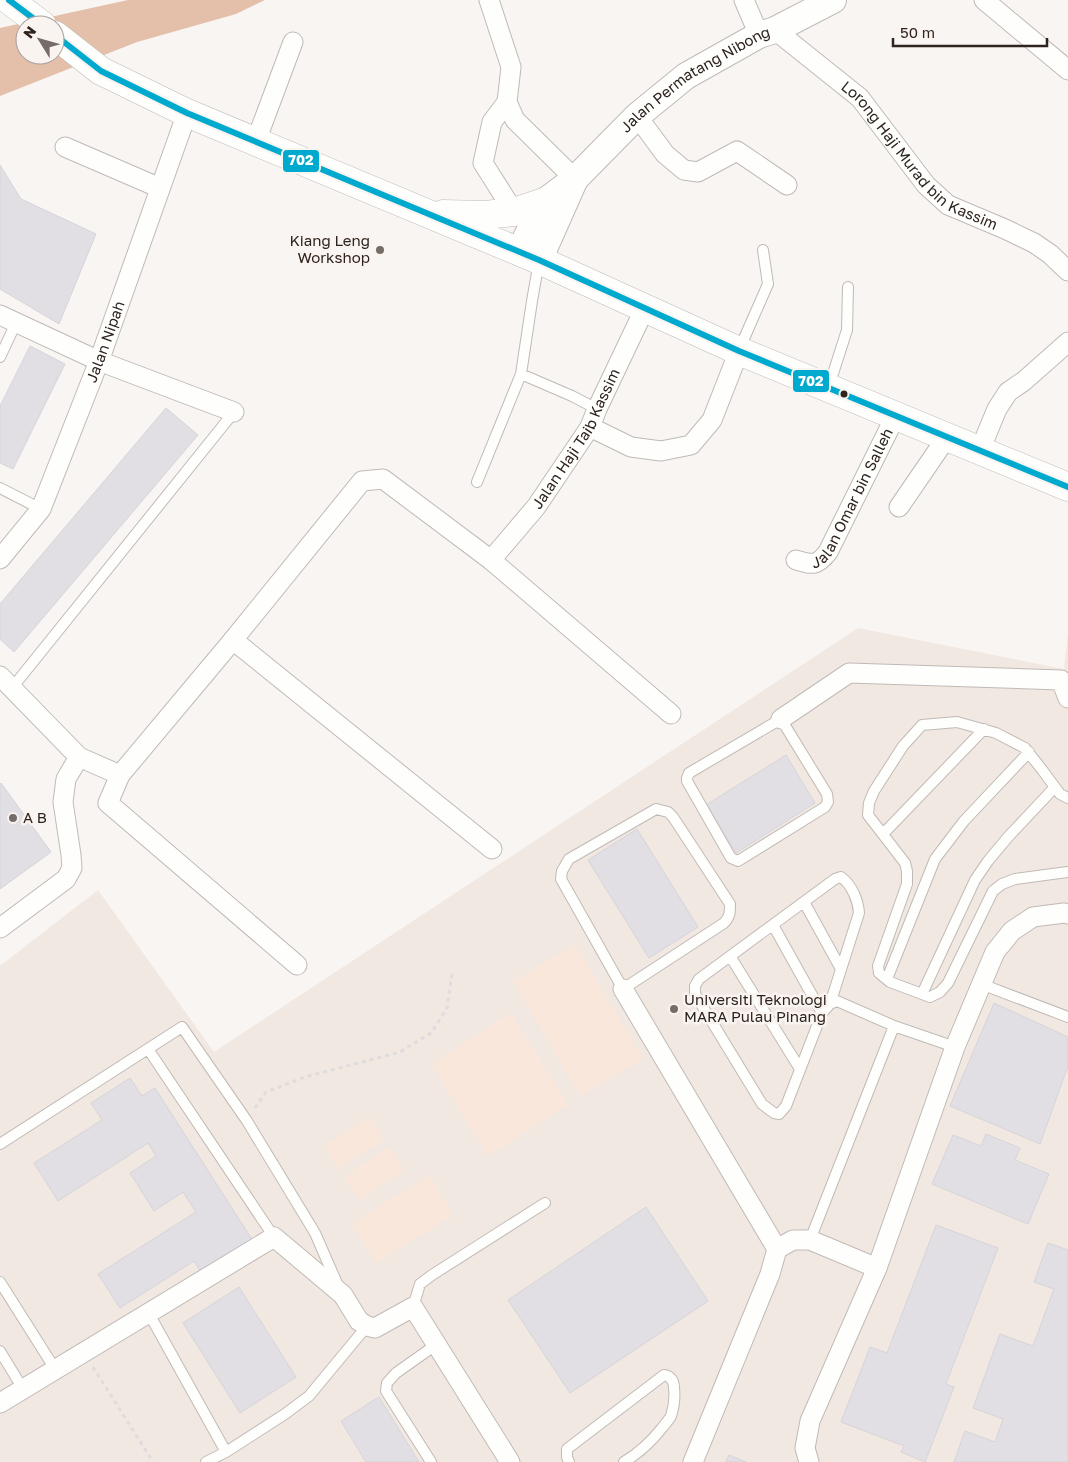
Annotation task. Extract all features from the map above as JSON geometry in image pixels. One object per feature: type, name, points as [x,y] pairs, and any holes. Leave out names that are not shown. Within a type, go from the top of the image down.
[{"type":"main road","points":[[9,0],[29,15]]},
{"type":"main road","name":"Jalan Permatang Nibong","points":[[529,256],[544,202],[575,179],[637,116],[686,76],[833,0]]},
{"type":"main road","points":[[65,43],[101,70],[187,113],[529,256],[739,350],[1068,487]]},
{"type":"main road","name":"Jalan Permatang Nibong","points":[[529,256],[575,179]]},
{"type":"main road","points":[[429,214],[485,215],[514,212],[544,202]]},
{"type":"street","points":[[489,0],[511,67],[507,102],[492,122],[483,163],[514,212]]},
{"type":"street","points":[[744,0],[767,33]]},
{"type":"street","points":[[984,0],[1068,70]]},
{"type":"street","name":"Lorong Haji Murad bin Kassim","points":[[767,33],[860,98],[926,185],[948,205],[1034,243],[1050,254],[1068,271]]},
{"type":"street","points":[[256,141],[293,42]]},
{"type":"street","points":[[507,102],[515,120],[575,179]]},
{"type":"street","name":"Jalan Nipah","points":[[0,559],[41,509],[99,360],[187,113]]},
{"type":"street","points":[[637,116],[665,154],[684,170],[698,172],[737,151],[788,185]]},
{"type":"street","points":[[65,147],[160,188]]},
{"type":"street","name":"Jalan Haji Taib Kassim","points":[[492,560],[536,507],[590,427],[596,409],[645,308]]},
{"type":"street","points":[[8,319],[99,360],[234,412]]},
{"type":"street","points":[[980,450],[997,409],[1008,392],[1068,342]]},
{"type":"street","points":[[590,427],[631,447],[661,451],[691,445],[712,420],[739,350]]},
{"type":"street","name":"Jalan Omar bin Salleh","points":[[796,560],[812,564],[822,560],[828,552],[896,415]]},
{"type":"street","points":[[899,508],[947,437]]},
{"type":"street","points":[[296,965],[108,803],[120,775],[362,481],[383,479],[492,560],[671,714]]},
{"type":"street","points":[[233,640],[492,849]]},
{"type":"street","points":[[781,719],[849,674],[1061,680],[1068,698]]},
{"type":"street","points":[[6,682],[79,757],[120,775]]},
{"type":"street","points":[[0,928],[66,879],[72,868],[72,855],[63,802],[66,779],[79,757]]},
{"type":"street","points":[[809,1462],[805,1448],[810,1421],[877,1268],[955,1047],[995,952],[1012,931],[1033,917],[1068,914]]},
{"type":"street","points":[[623,989],[777,1249]]},
{"type":"street","points":[[0,1403],[274,1237],[343,1295],[360,1321],[367,1326],[375,1328],[413,1307],[510,1462]]},
{"type":"street","points":[[693,1462],[770,1274],[777,1249],[793,1240],[810,1240],[877,1268]]},
{"type":"lane","points":[[739,350],[768,284],[764,250]]},
{"type":"lane","points":[[477,482],[521,374],[532,301],[529,256]]},
{"type":"lane","points":[[828,387],[847,330],[848,287]]},
{"type":"lane","points":[[0,357],[8,319]]},
{"type":"lane","points":[[521,374],[572,396],[596,409]]},
{"type":"lane","points":[[6,682],[234,412]]},
{"type":"lane","points":[[0,488],[41,509]]},
{"type":"lane","points":[[781,719],[827,794],[828,802],[809,817],[738,861],[731,858],[687,778],[689,773],[781,719]]},
{"type":"lane","points":[[1068,798],[1060,794],[1025,748],[996,733],[957,722],[922,725],[903,746],[868,803],[868,815],[905,863],[907,871],[907,884],[878,966],[879,973],[890,982],[930,997],[935,995],[948,983],[994,891],[1002,884],[1015,879],[1068,872]]},
{"type":"lane","points":[[883,834],[984,729]]},
{"type":"lane","points":[[886,979],[935,859],[964,821],[1029,752]]},
{"type":"lane","points":[[922,994],[975,880],[1008,837],[1055,787]]},
{"type":"lane","points":[[656,808],[662,809],[673,817],[730,904],[730,912],[728,919],[724,923],[623,989],[561,880],[562,871],[569,859],[656,808]]},
{"type":"lane","points":[[841,877],[848,882],[858,904],[859,913],[830,1004],[822,1013],[786,1106],[779,1114],[774,1113],[762,1104],[695,994],[695,986],[699,979],[773,925],[835,879],[841,877]]},
{"type":"lane","points":[[804,902],[841,969]]},
{"type":"lane","points":[[773,925],[822,1013]]},
{"type":"lane","points":[[730,956],[800,1069]]},
{"type":"lane","points":[[981,984],[1068,1017]]},
{"type":"lane","points":[[830,1004],[837,1002],[894,1026],[955,1047]]},
{"type":"lane","points":[[810,1240],[894,1026]]},
{"type":"lane","points":[[0,1144],[182,1027],[247,1121],[315,1233],[343,1295]]},
{"type":"lane","points":[[148,1049],[274,1237]]},
{"type":"lane","points":[[413,1307],[420,1284],[545,1203]]},
{"type":"lane","points":[[0,1282],[55,1369]]},
{"type":"lane","points":[[148,1312],[226,1452]]},
{"type":"lane","points":[[206,1462],[226,1452],[286,1414],[309,1396],[367,1326]]},
{"type":"lane","points":[[431,1462],[386,1391],[387,1383],[396,1373],[436,1344]]},
{"type":"lane","points":[[0,1351],[23,1389]]},
{"type":"lane","points":[[569,1462],[567,1449],[664,1375],[670,1377],[674,1384],[675,1396],[671,1417],[655,1438],[639,1453],[624,1462]]},
{"type":"path","points":[[247,1121],[266,1092],[305,1077],[400,1052],[431,1033],[447,1008],[452,972]]},
{"type":"path","points":[[83,1352],[153,1462]]},
{"type":"shaded area","points":[[128,0],[265,0],[236,14],[137,42],[0,96],[0,28],[15,25],[15,65],[65,65],[65,15],[59,15]]},
{"type":"shaded area","name":"Universiti Teknologi MARA Pulau Pinang","points":[[858,628],[1064,669],[1068,633],[1068,1462],[0,1462],[0,966],[98,890],[214,1052]]},
{"type":"shaded area","points":[[575,944],[643,1059],[580,1096],[513,981]]},
{"type":"shaded area","points":[[511,1013],[568,1105],[488,1156],[431,1064]]},
{"type":"shaded area","points":[[369,1117],[384,1140],[338,1169],[324,1146]]},
{"type":"shaded area","points":[[389,1147],[404,1170],[359,1200],[344,1177]]},
{"type":"shaded area","points":[[429,1175],[453,1215],[376,1263],[351,1224]]},
{"type":"building","points":[[0,165],[21,199],[96,234],[59,324],[0,289]]},
{"type":"building","points":[[30,346],[65,364],[13,469],[0,463],[0,406]]},
{"type":"building","points":[[166,408],[198,435],[14,652],[0,639],[0,604]]},
{"type":"building","points":[[786,755],[815,803],[736,853],[706,805]]},
{"type":"building","name":"A B","points":[[0,784],[51,852],[0,889]]},
{"type":"building","points":[[637,829],[698,927],[649,958],[588,860]]},
{"type":"building","points":[[994,1003],[1068,1037],[1068,1066],[1040,1144],[950,1106]]},
{"type":"building","points":[[130,1078],[142,1096],[155,1088],[253,1241],[202,1274],[194,1261],[120,1308],[98,1274],[196,1212],[183,1192],[154,1211],[130,1173],[156,1156],[148,1143],[58,1201],[34,1163],[102,1120],[91,1103]]},
{"type":"building","points":[[986,1134],[1020,1148],[1015,1160],[1049,1174],[1028,1224],[932,1184],[953,1135],[981,1146]]},
{"type":"building","points":[[646,1207],[708,1301],[570,1393],[508,1300]]},
{"type":"building","points":[[936,1225],[998,1248],[946,1384],[954,1387],[925,1462],[901,1452],[904,1446],[841,1422],[870,1347],[887,1353]]},
{"type":"building","points":[[1048,1243],[1068,1250],[1068,1462],[954,1462],[965,1431],[995,1442],[1003,1419],[973,1408],[1000,1334],[1033,1346],[1054,1289],[1034,1282]]},
{"type":"building","points":[[239,1287],[296,1377],[240,1413],[183,1323]]},
{"type":"building","points":[[379,1397],[419,1462],[366,1462],[341,1421]]},
{"type":"building","points":[[729,1455],[746,1462],[726,1462]]},
{"type":"transit line","name":"702","points":[[9,0],[29,15]]},
{"type":"transit line","name":"702","points":[[65,43],[101,71],[187,113],[539,260],[739,351],[1068,487]]},
{"type":"place","name":"Kiang Leng Workshop","points":[[380,250]]},
{"type":"place","name":"A B","points":[[13,818]]},
{"type":"place","name":"Universiti Teknologi MARA Pulau Pinang","points":[[674,1009]]}]
